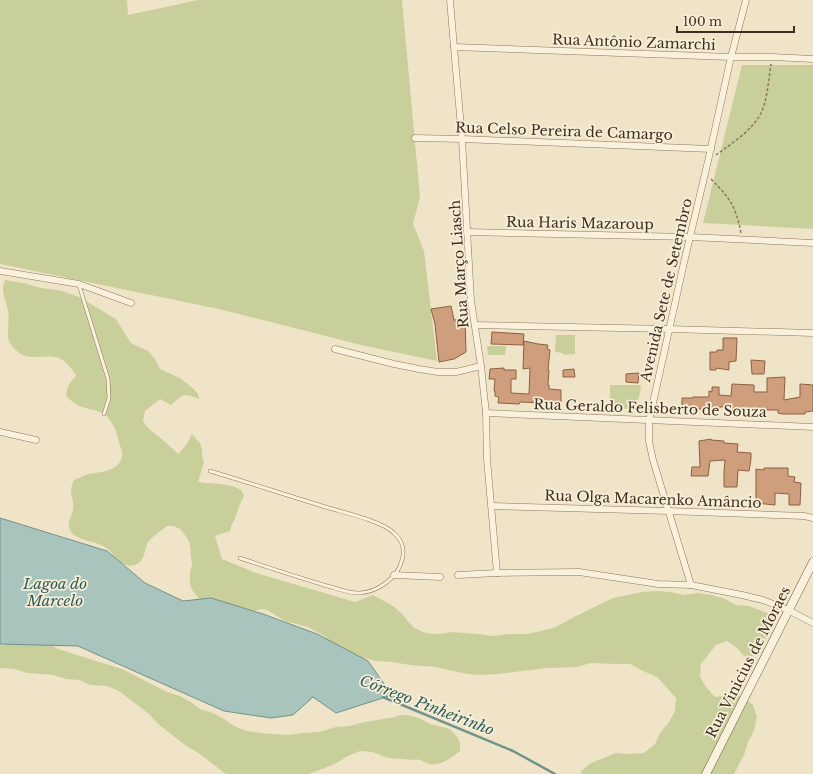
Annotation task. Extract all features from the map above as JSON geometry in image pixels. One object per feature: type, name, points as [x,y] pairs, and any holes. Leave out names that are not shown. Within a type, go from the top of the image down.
[{"type":"street","name":"Rua Março Liasch","points":[[450,0],[462,138],[471,301],[481,366],[486,414],[488,482],[492,506],[497,573]]},
{"type":"street","name":"Avenida Sete de Setembro","points":[[691,585],[653,460],[649,441],[649,421],[731,57],[746,0]]},
{"type":"street","name":"Rua Antônio Zamarchi","points":[[454,47],[813,59]]},
{"type":"street","name":"Rua Celso Pereira de Camargo","points":[[415,138],[462,138],[711,149]]},
{"type":"street","name":"Rua Haris Mazaroup","points":[[467,232],[690,237],[813,243]]},
{"type":"street","points":[[0,271],[79,284],[131,303]]},
{"type":"street","points":[[475,325],[813,333]]},
{"type":"street","points":[[335,348],[394,364],[438,372],[456,372],[481,366]]},
{"type":"street","name":"Rua Geraldo Felisberto de Souza","points":[[486,414],[813,427]]},
{"type":"street","points":[[0,432],[36,440]]},
{"type":"street","name":"Rua Olga Macarenko Amâncio","points":[[492,506],[804,516],[813,518]]},
{"type":"street","name":"Rua Vinicius de Moraes","points":[[706,774],[813,562]]},
{"type":"street","points":[[458,576],[497,573],[579,572],[658,584],[691,585],[763,600],[788,610],[813,623]]},
{"type":"street","points":[[394,575],[440,577]]},
{"type":"lane","points":[[79,284],[108,379],[109,398],[104,414]]},
{"type":"lane","points":[[210,471],[386,527],[394,532],[400,540],[403,551],[399,568],[387,583],[372,592],[359,594],[282,572],[240,558]]},
{"type":"path","points":[[708,161],[747,130],[762,112],[772,57]]},
{"type":"path","points":[[705,174],[723,191],[733,205],[738,219],[742,239]]},
{"type":"green space","points":[[0,0],[127,0],[128,15],[198,0],[402,0],[420,197],[413,224],[424,251],[437,361],[361,345],[219,309],[0,264]]},
{"type":"green space","points":[[742,65],[813,65],[813,229],[703,223]]},
{"type":"green space","points":[[5,280],[57,290],[79,297],[116,319],[131,343],[148,351],[155,359],[160,369],[180,378],[195,390],[199,396],[199,399],[184,395],[171,405],[160,399],[145,411],[143,421],[148,428],[178,454],[187,444],[192,434],[200,443],[204,462],[198,482],[232,486],[242,491],[244,496],[230,531],[215,536],[222,559],[256,573],[355,602],[373,595],[393,606],[414,628],[426,633],[439,634],[452,632],[493,636],[527,634],[556,627],[613,598],[642,592],[657,591],[684,595],[698,593],[712,595],[725,599],[736,605],[749,606],[773,615],[775,623],[769,635],[755,655],[746,658],[737,648],[727,641],[716,645],[701,664],[700,677],[715,697],[729,695],[742,696],[753,705],[757,717],[754,731],[734,774],[583,774],[580,772],[591,763],[616,753],[644,753],[655,744],[660,733],[669,722],[675,711],[676,698],[657,677],[630,664],[590,663],[578,667],[548,668],[480,675],[467,674],[436,667],[376,661],[360,657],[333,644],[324,636],[308,627],[285,621],[267,610],[261,609],[253,611],[204,603],[192,590],[190,584],[190,572],[192,565],[188,539],[180,529],[173,526],[167,526],[150,540],[141,561],[132,566],[126,565],[116,559],[105,547],[81,539],[73,534],[69,525],[73,510],[71,489],[74,480],[88,474],[103,472],[117,466],[122,457],[122,451],[115,430],[106,416],[100,412],[85,408],[72,402],[66,396],[68,386],[76,375],[65,362],[55,357],[25,356],[9,342],[8,315],[3,292]]},
{"type":"green space","points":[[556,335],[575,335],[575,354],[564,355],[563,353],[555,352]]},
{"type":"green space","points":[[487,346],[506,346],[505,355],[488,355]]},
{"type":"green space","points":[[610,385],[641,385],[640,394],[636,404],[633,407],[624,409],[610,408]]},
{"type":"green space","points":[[47,643],[58,649],[122,669],[167,692],[180,696],[200,709],[213,713],[234,726],[247,731],[287,735],[319,732],[336,727],[350,726],[400,715],[407,715],[419,718],[430,724],[450,729],[458,738],[460,751],[446,761],[433,765],[422,760],[388,758],[373,752],[360,751],[335,764],[309,774],[226,774],[197,752],[186,746],[158,724],[149,714],[119,691],[107,686],[90,685],[79,680],[0,668],[0,645]]},
{"type":"water","name":"Lagoa do Marcelo","points":[[0,518],[107,551],[145,583],[183,601],[211,598],[263,614],[317,634],[368,661],[392,695],[336,713],[313,697],[293,715],[271,718],[224,711],[78,646],[0,644]]},
{"type":"building","points":[[451,306],[454,320],[465,319],[466,352],[454,359],[439,362],[435,324],[431,309]]},
{"type":"building","points":[[492,332],[524,334],[523,345],[491,344]]},
{"type":"building","points":[[723,338],[737,338],[736,361],[729,362],[729,370],[716,368],[716,370],[710,370],[710,352],[723,350]]},
{"type":"building","points":[[524,341],[548,345],[547,349],[550,350],[548,385],[549,389],[561,390],[561,402],[520,402],[519,404],[498,403],[499,397],[495,396],[494,391],[495,379],[489,379],[490,369],[504,368],[504,370],[516,370],[516,379],[511,379],[511,393],[529,394],[530,368],[523,369]]},
{"type":"building","points":[[751,360],[765,361],[764,374],[752,374]]},
{"type":"building","points":[[574,369],[575,377],[563,377],[563,370]]},
{"type":"building","points":[[639,373],[638,383],[626,382],[626,374]]},
{"type":"building","points":[[785,377],[784,400],[800,397],[800,384],[813,385],[813,411],[805,412],[805,414],[782,414],[778,413],[778,410],[766,411],[753,409],[732,411],[732,406],[720,407],[719,411],[708,412],[708,409],[682,409],[682,398],[709,397],[709,391],[712,392],[712,387],[719,387],[719,395],[731,396],[732,384],[754,385],[754,392],[767,392],[767,378]]},
{"type":"building","points":[[711,439],[724,441],[724,443],[738,444],[737,452],[751,453],[749,471],[738,470],[737,487],[724,487],[725,460],[710,461],[708,476],[691,476],[692,467],[700,467],[699,441]]},
{"type":"building","points":[[764,468],[788,468],[788,476],[795,477],[794,482],[801,483],[800,505],[789,505],[789,494],[775,493],[775,505],[756,503],[756,469],[764,470]]},
{"type":"waterway","name":"Córrego Pinheirinho","points":[[383,697],[513,751],[555,774]]}]
